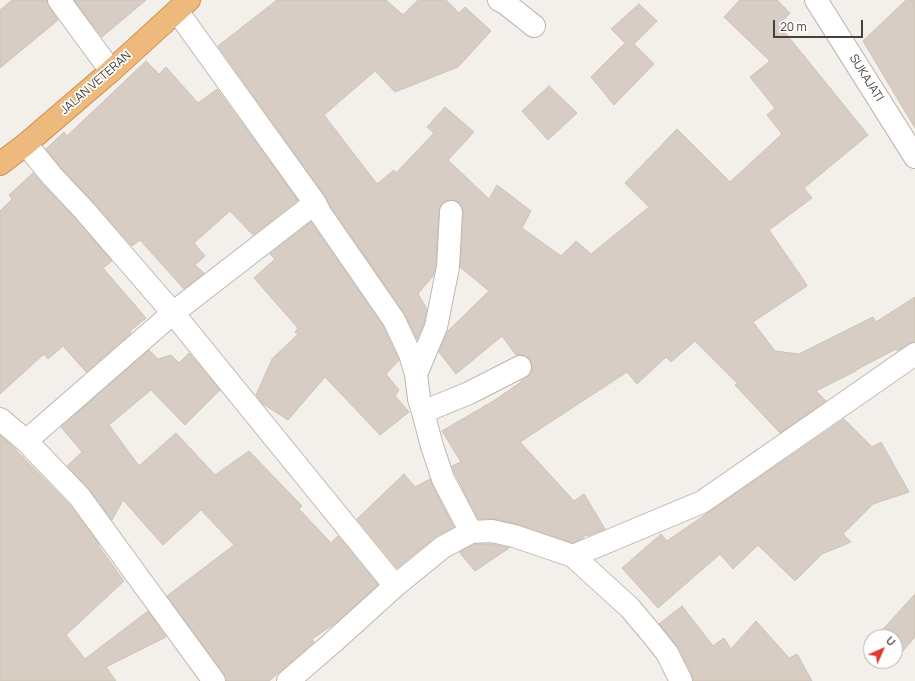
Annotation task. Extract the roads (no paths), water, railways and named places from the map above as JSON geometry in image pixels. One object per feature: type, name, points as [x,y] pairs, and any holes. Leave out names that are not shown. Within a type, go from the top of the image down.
[{"type":"highway","name":"JALAN VETERAN","points":[[0,164],[26,144],[111,71],[183,6]]},
{"type":"street","points":[[60,0],[111,71]]},
{"type":"street","points":[[499,0],[534,26]]},
{"type":"street","name":"SUKAJATI","points":[[816,0],[915,157]]},
{"type":"street","points":[[183,6],[315,203],[320,213],[394,320],[410,354],[416,374],[419,399],[443,479],[471,532]]},
{"type":"street","points":[[26,144],[52,176],[84,210],[173,313],[395,586]]},
{"type":"street","points":[[26,441],[173,313],[315,203]]},
{"type":"street","points":[[416,374],[436,328],[448,266],[451,212]]},
{"type":"street","points":[[573,556],[702,502],[915,354]]},
{"type":"street","points":[[423,412],[469,393],[520,367]]},
{"type":"street","points":[[0,419],[26,441],[78,496],[214,681]]},
{"type":"street","points":[[288,681],[395,586],[443,547],[471,532],[492,531],[514,536],[573,556],[630,608],[652,633],[667,653],[680,681]]}]
